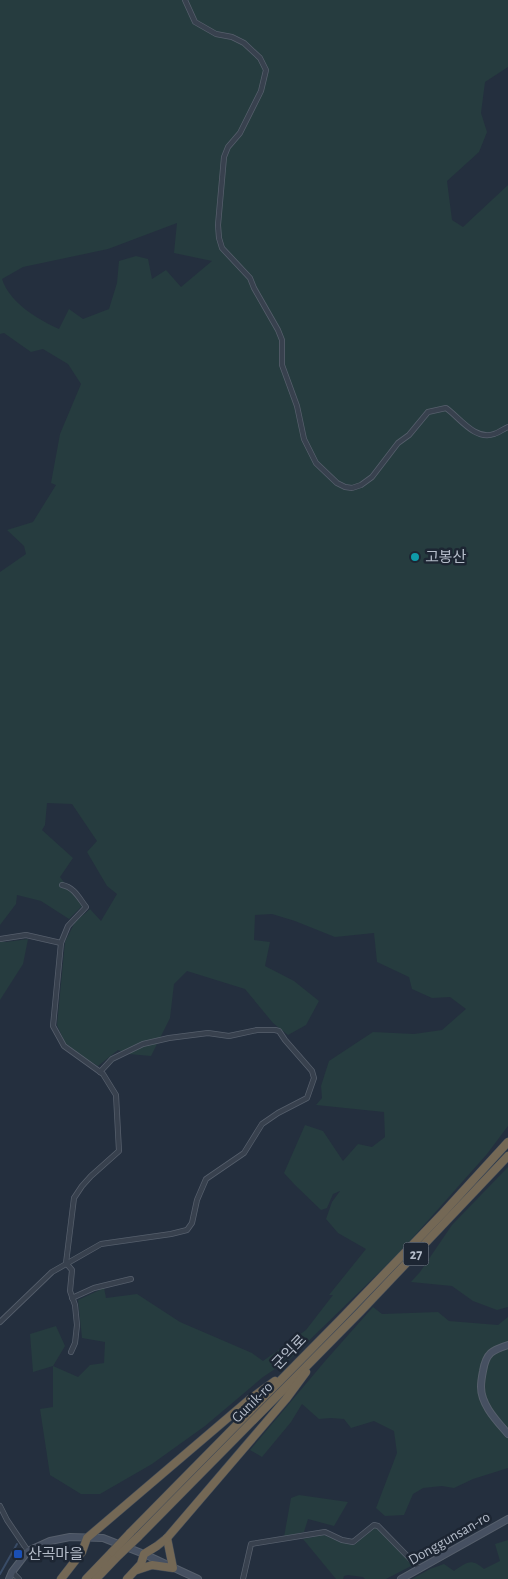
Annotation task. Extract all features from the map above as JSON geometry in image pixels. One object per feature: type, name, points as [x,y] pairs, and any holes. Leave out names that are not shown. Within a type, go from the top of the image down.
[{"type":"highway","name":"군익로","points":[[134,1535],[443,1213],[508,1142]]},
{"type":"highway","name":"Gunik-ro","points":[[96,1579],[116,1553],[360,1312],[508,1156]]},
{"type":"highway","points":[[127,1579],[141,1564],[144,1554],[167,1538],[286,1399],[322,1350]]},
{"type":"highway","points":[[61,1579],[82,1552],[88,1538],[250,1399],[291,1370]]},
{"type":"highway","points":[[136,1571],[152,1565],[173,1568],[167,1538]]},
{"type":"highway","name":"27","points":[[86,1579],[116,1553]]},
{"type":"street","points":[[185,0],[195,22],[216,34],[232,37],[244,43],[260,58],[266,70],[261,91],[240,133],[228,147],[224,157],[218,225],[219,238],[222,248],[250,278],[254,288],[273,318],[282,340],[282,365],[297,406],[304,439],[316,463],[338,483],[352,488],[361,486],[372,477],[398,443],[409,435],[428,412],[446,408],[471,430],[485,435],[492,435],[508,427]]},
{"type":"street","points":[[62,885],[74,890],[86,907],[68,926],[61,943],[53,1026],[64,1046],[100,1072],[116,1095],[119,1151],[91,1176],[74,1198],[66,1263],[72,1270],[70,1291],[75,1305],[77,1325],[75,1342],[71,1352]]},
{"type":"street","points":[[0,939],[26,935],[61,943]]},
{"type":"street","points":[[0,1322],[52,1272],[101,1244],[187,1230],[192,1223],[197,1200],[206,1179],[244,1154],[262,1124],[306,1098],[314,1078],[312,1070],[279,1031],[275,1030],[257,1030],[229,1036],[208,1033],[169,1038],[143,1044],[112,1059],[100,1072]]},
{"type":"street","points":[[72,1298],[94,1288],[131,1279]]},
{"type":"street","points":[[508,1345],[493,1350],[487,1358],[481,1387],[484,1400],[491,1413],[508,1434]]},
{"type":"street","points":[[0,1506],[7,1520],[28,1550]]},
{"type":"street","name":"Donggunsan-ro","points":[[401,1579],[508,1519]]},
{"type":"street","points":[[243,1579],[250,1544],[325,1532],[342,1540],[353,1542],[374,1525],[378,1526],[420,1569]]},
{"type":"street","points":[[19,1579],[11,1576],[28,1550],[50,1541],[70,1537],[103,1538],[144,1554],[193,1578]]},
{"type":"green space","points":[[0,0],[508,0],[508,67],[485,82],[481,113],[487,132],[479,152],[447,181],[452,220],[463,227],[508,185],[508,1126],[487,1154],[401,1251],[290,1359],[263,1377],[205,1426],[152,1464],[100,1494],[81,1494],[50,1475],[40,1409],[53,1407],[53,1366],[78,1377],[90,1365],[104,1363],[105,1342],[82,1338],[78,1300],[104,1288],[106,1298],[137,1294],[180,1322],[252,1353],[263,1361],[306,1330],[333,1295],[329,1295],[366,1249],[338,1233],[326,1219],[332,1202],[340,1191],[333,1194],[327,1208],[321,1210],[284,1173],[305,1125],[323,1131],[343,1161],[358,1144],[372,1147],[385,1137],[384,1112],[316,1105],[322,1098],[321,1086],[329,1061],[373,1032],[414,1034],[442,1030],[466,1009],[450,997],[432,998],[412,989],[409,977],[377,962],[374,933],[335,937],[272,914],[255,915],[254,940],[270,942],[265,966],[294,981],[319,1001],[306,1025],[288,1035],[273,1023],[245,989],[187,971],[174,984],[170,1018],[151,1056],[128,1054],[118,1050],[98,1066],[65,1043],[57,1025],[65,942],[75,922],[90,909],[101,921],[117,894],[107,886],[87,852],[97,841],[72,804],[47,803],[45,825],[42,830],[73,858],[60,877],[82,906],[69,919],[41,901],[17,895],[16,904],[0,925],[0,572],[26,554],[24,546],[7,530],[33,522],[56,485],[51,483],[60,434],[81,384],[68,364],[43,349],[31,352],[4,333],[0,334]],"holes":[[[177,223],[174,253],[212,261],[181,287],[166,270],[152,279],[148,259],[136,256],[119,261],[117,283],[109,309],[83,319],[69,309],[59,329],[33,315],[18,303],[11,296],[2,279],[23,267],[108,249]]]},
{"type":"green space","points":[[28,939],[23,964],[0,1000],[0,941]]},
{"type":"green space","points":[[508,1167],[508,1307],[497,1310],[473,1301],[452,1286],[411,1282],[452,1225]]},
{"type":"green space","points":[[373,1307],[382,1314],[438,1312],[449,1321],[498,1325],[508,1317],[508,1468],[473,1479],[454,1488],[442,1486],[423,1488],[413,1494],[404,1515],[385,1516],[376,1508],[397,1453],[394,1431],[374,1421],[351,1428],[344,1419],[319,1419],[302,1404],[291,1422],[262,1457],[250,1450]]},
{"type":"green space","points":[[56,1326],[65,1346],[53,1366],[33,1372],[30,1334]]},
{"type":"green space","points":[[299,1495],[348,1502],[334,1526],[308,1519],[304,1532],[284,1537],[291,1498]]},
{"type":"green space","points":[[376,1527],[413,1565],[386,1579],[365,1579],[348,1575],[344,1576],[343,1579],[336,1579],[303,1539],[324,1535],[340,1542],[354,1545]]},
{"type":"green space","points":[[508,1540],[508,1579],[412,1579],[444,1564],[454,1571],[469,1562],[476,1563],[484,1569],[500,1561],[495,1544]]},
{"type":"waterway","points":[[0,1574],[17,1544]]},
{"type":"place","name":"고봉산","points":[[415,557]]},
{"type":"place","name":"산곡마을","points":[[18,1554]]}]
